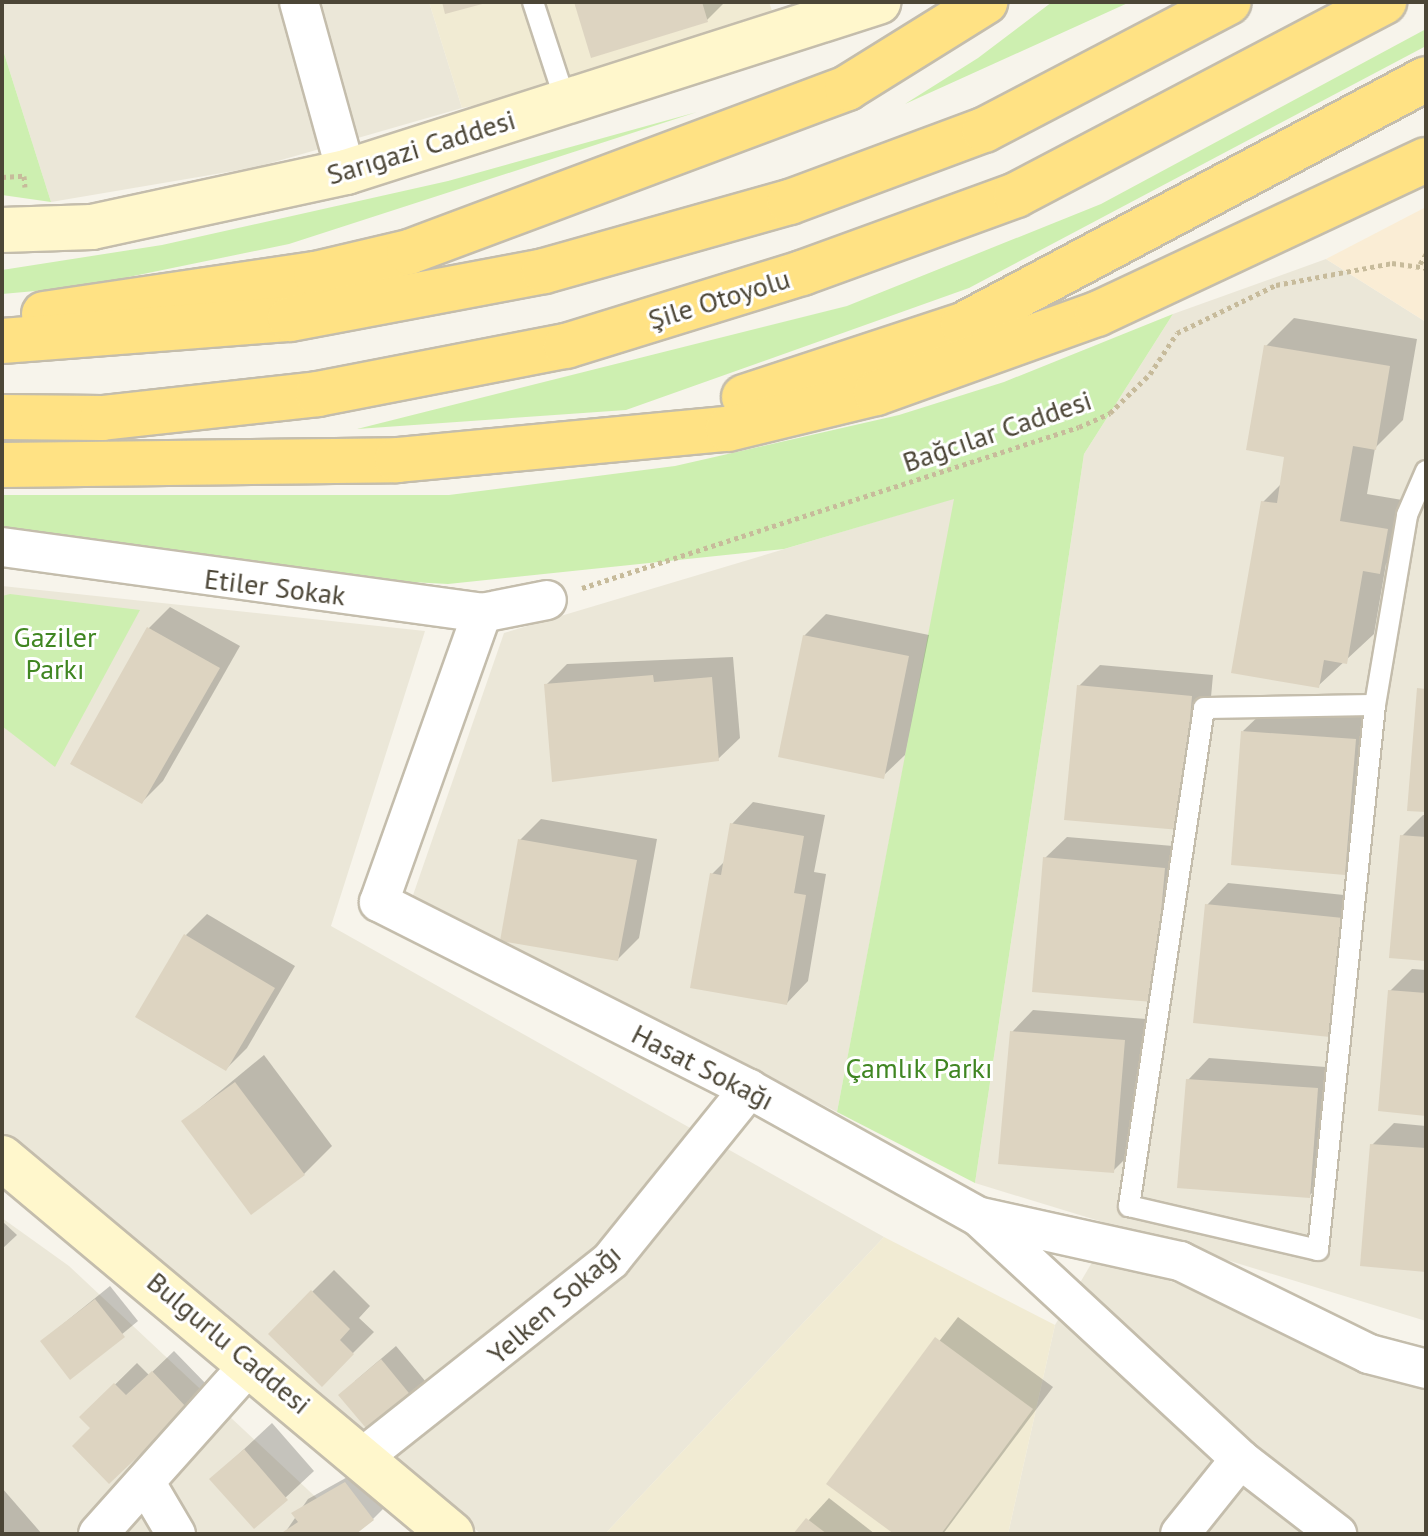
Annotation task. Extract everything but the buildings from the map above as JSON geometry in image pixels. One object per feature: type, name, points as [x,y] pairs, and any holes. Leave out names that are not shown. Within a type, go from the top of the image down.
[{"type":"highway","points":[[2,318],[316,274],[409,252],[847,88],[985,2]]},
{"type":"highway","points":[[2,341],[290,319],[560,267],[790,202],[984,130],[1229,2]]},
{"type":"highway","name":"Şile Otoyolu","points":[[2,417],[102,418],[318,394],[566,346],[802,273],[1016,195],[1384,2]]},
{"type":"highway","points":[[531,444],[723,404],[963,325],[1426,79]]},
{"type":"highway","points":[[2,465],[397,460],[531,444],[728,429],[876,393],[1097,314],[1426,160]]},
{"type":"main road","points":[[769,33],[878,2]]},
{"type":"main road","name":"Sarıgazi Caddesi","points":[[2,230],[92,227],[346,172],[566,103],[769,33]]},
{"type":"main road","name":"Bulgurlu Caddesi","points":[[2,1158],[364,1456],[436,1528]]},
{"type":"street","points":[[299,2],[346,172]]},
{"type":"street","name":"Sarıgazi Caddesi","points":[[769,33],[824,2]]},
{"type":"street","name":"Etiler Sokak","points":[[2,547],[482,613],[547,600]]},
{"type":"street","name":"Hasat Sokağı","points":[[482,613],[379,902],[749,1089],[979,1217],[1240,1459],[1337,1534]]},
{"type":"street","name":"Yelken Sokağı","points":[[364,1456],[611,1260],[749,1089]]},
{"type":"street","points":[[979,1217],[1180,1261],[1369,1354],[1426,1369]]},
{"type":"street","points":[[98,1534],[147,1485],[251,1363]]},
{"type":"street","points":[[1180,1534],[1240,1459]]},
{"type":"street","points":[[147,1485],[176,1534]]},
{"type":"lane","points":[[533,2],[566,103]]},
{"type":"lane","points":[[1375,705],[1204,708],[1129,1206],[1318,1250],[1375,705],[1407,515],[1426,471]]},
{"type":"path","points":[[2,177],[24,176]]},
{"type":"path","points":[[1423,266],[1426,254]]},
{"type":"path","name":"Bağcılar Caddesi","points":[[547,600],[1079,427],[1110,413],[1150,374],[1177,333],[1276,285],[1423,266]]},
{"type":"shaded area","points":[[2,2],[429,2],[462,108],[257,167],[51,202],[2,47]]},
{"type":"shaded area","points":[[429,2],[769,2],[773,14],[575,86],[462,108]]},
{"type":"shaded area","points":[[1426,207],[1426,322],[1326,259]]},
{"type":"shaded area","points":[[1326,259],[1426,322],[1426,1321],[975,1183],[1084,454],[1173,314]]},
{"type":"shaded area","points":[[955,498],[837,1112],[412,898],[504,633]]},
{"type":"shaded area","points":[[2,586],[425,631],[331,926],[884,1237],[605,1534],[481,1534],[2,1135]]},
{"type":"shaded area","points":[[2,1218],[69,1266],[355,1534],[2,1534]]},
{"type":"shaded area","points":[[884,1237],[1055,1325],[1008,1534],[605,1534]]},
{"type":"shaded area","points":[[1097,1254],[1426,1376],[1426,1534],[1008,1534],[1055,1325]]},
{"type":"green space","points":[[1052,2],[1130,2],[905,104],[978,58]]},
{"type":"green space","points":[[1426,29],[1426,46],[969,288],[626,410],[357,429],[847,306],[1101,204]]},
{"type":"green space","points":[[2,47],[51,202],[2,195]]},
{"type":"green space","points":[[697,112],[289,244],[80,287],[2,294],[2,270],[162,245],[448,181]]},
{"type":"green space","name":"Çamlık Parkı","points":[[1173,314],[1084,454],[975,1183],[837,1112],[954,499],[784,549],[448,584],[2,560],[2,495],[449,495],[675,466],[899,415],[1004,382]]},
{"type":"green space","name":"Gaziler Parkı","points":[[10,594],[140,610],[55,767],[2,726],[2,596]]}]
